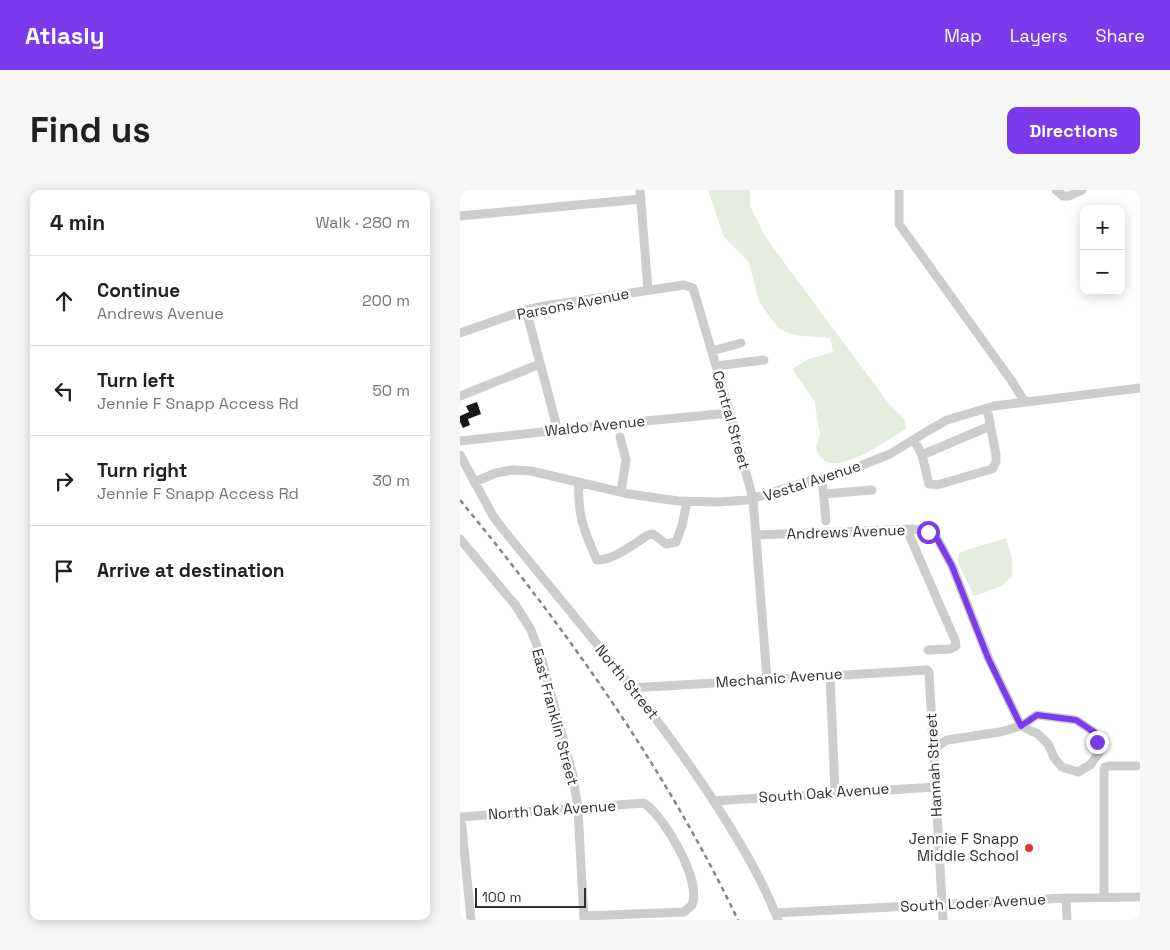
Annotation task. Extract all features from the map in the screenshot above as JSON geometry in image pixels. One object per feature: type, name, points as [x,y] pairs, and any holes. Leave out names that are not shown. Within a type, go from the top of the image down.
[{"type":"street","points":[[899,190],[899,224],[1025,402]]},
{"type":"street","points":[[1056,190],[1063,196],[1069,196],[1082,190]]},
{"type":"street","points":[[460,216],[641,194],[648,290]]},
{"type":"street","name":"Parsons Avenue","points":[[460,333],[526,310],[688,285]]},
{"type":"street","name":"Central Street","points":[[688,285],[693,288],[712,350],[753,499],[767,679]]},
{"type":"street","points":[[526,310],[558,430]]},
{"type":"street","points":[[712,350],[741,344]]},
{"type":"street","points":[[716,366],[764,360]]},
{"type":"street","points":[[460,396],[540,364]]},
{"type":"street","name":"Vestal Avenue","points":[[474,482],[496,473],[512,470],[532,471],[621,492],[687,501],[719,502],[753,499],[822,478],[890,454],[947,420],[987,408],[1140,388]]},
{"type":"street","points":[[914,440],[922,455],[929,484],[937,485],[992,469],[996,462],[996,455],[987,408]]},
{"type":"street","name":"Waldo Avenue","points":[[460,441],[730,413]]},
{"type":"street","points":[[922,455],[990,426]]},
{"type":"street","points":[[620,437],[626,460],[621,492]]},
{"type":"street","name":"North Street","points":[[460,455],[498,523],[663,726],[753,865],[777,917]]},
{"type":"street","points":[[822,478],[826,521]]},
{"type":"street","points":[[579,482],[578,502],[581,518],[588,540],[598,560],[613,556],[648,535],[653,534],[666,544],[676,542],[682,526],[687,501]]},
{"type":"street","points":[[824,494],[872,490]]},
{"type":"street","points":[[907,530],[955,640],[956,646],[950,649],[928,650]]},
{"type":"street","name":"Andrews Avenue","points":[[756,535],[907,530],[928,532],[935,535],[952,566],[988,658],[1021,726]]},
{"type":"street","name":"East Franklin Street","points":[[460,539],[516,606],[531,630],[541,656],[568,753],[578,809],[584,918]]},
{"type":"street","name":"Mechanic Avenue","points":[[631,688],[927,670]]},
{"type":"street","name":"Hannah Street","points":[[927,670],[929,672],[934,749],[943,920]]},
{"type":"street","points":[[830,675],[835,792]]},
{"type":"street","points":[[934,749],[947,740],[1000,732],[1021,726],[1037,715],[1076,720],[1094,732],[1099,753],[1090,765],[1078,772],[1062,767],[1055,759],[1048,744],[1038,734],[1021,726]]},
{"type":"street","points":[[1104,897],[1104,770],[1105,767],[1109,766],[1137,766]]},
{"type":"street","name":"South Oak Avenue","points":[[713,801],[936,787]]},
{"type":"street","name":"North Oak Avenue","points":[[460,817],[644,804],[650,808],[662,822],[690,874],[694,891],[692,905],[684,912],[584,918]]},
{"type":"street","points":[[460,817],[471,920]]},
{"type":"street","name":"South Loder Avenue","points":[[777,917],[942,904],[1066,898],[1140,897]]},
{"type":"street","points":[[1066,898],[1067,920]]},
{"type":"green space","points":[[708,190],[750,190],[750,206],[766,238],[889,404],[905,420],[906,429],[851,460],[829,463],[821,458],[816,447],[820,434],[814,400],[792,369],[809,359],[833,352],[830,338],[794,335],[778,328],[759,302],[749,262],[724,237]]},
{"type":"green space","points":[[1006,538],[1012,558],[1012,577],[1002,586],[974,596],[957,560],[960,552]]},
{"type":"building","points":[[477,402],[481,414],[468,419],[470,425],[463,428],[460,416],[469,412],[466,406]]},
{"type":"railway","points":[[460,500],[538,599],[612,702],[679,809],[738,920]]},
{"type":"place","name":"Jennie F Snapp Middle School","points":[[1029,848]]},
{"type":"route","points":[[928,532],[935,535],[952,566],[988,658],[1021,726],[1037,715],[1076,720],[1094,732],[1097,742]]}]
